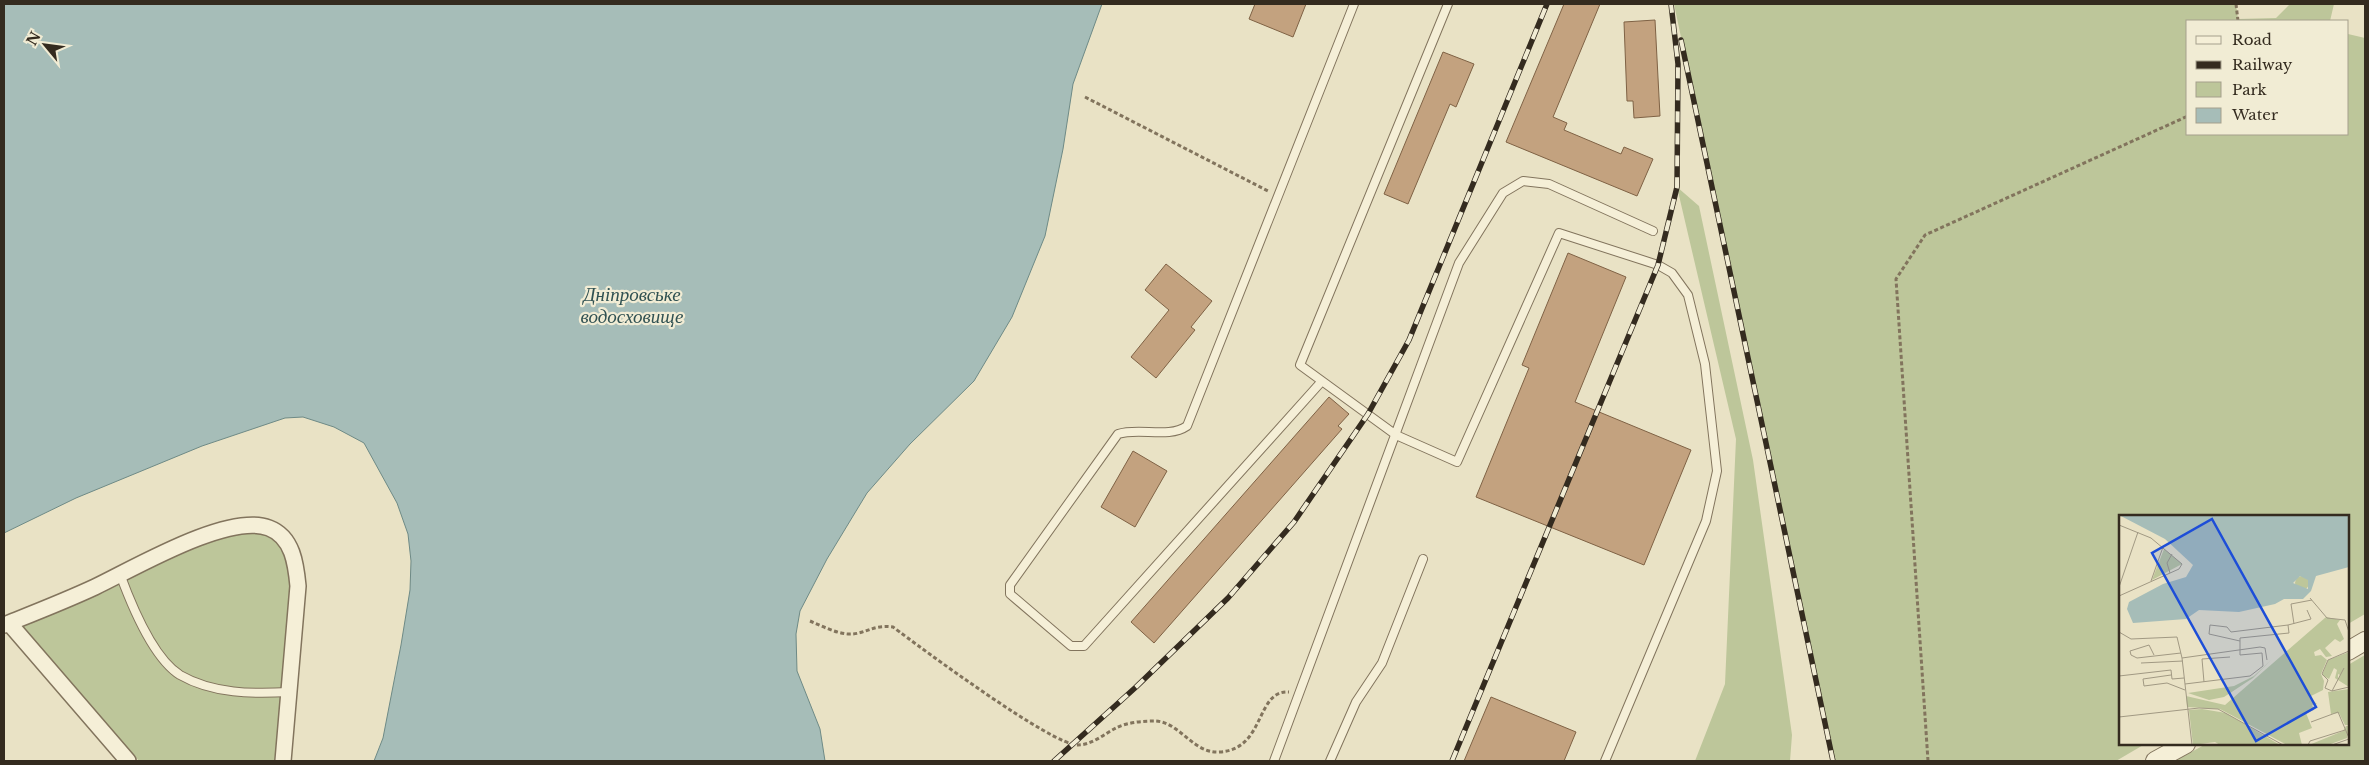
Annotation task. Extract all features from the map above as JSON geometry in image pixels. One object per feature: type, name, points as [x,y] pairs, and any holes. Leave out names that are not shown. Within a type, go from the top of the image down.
[{"type":"street","points":[[128,761],[6,624],[120,574],[181,544],[240,524],[269,528],[286,542],[295,560],[298,586],[283,761]]},
{"type":"street","points":[[2349,650],[2365,641]]},
{"type":"street","points":[[2155,761],[2184,745]]},
{"type":"lane","points":[[1322,381],[1084,646],[1071,646],[1010,594],[1010,585],[1118,434],[1128,431],[1180,431],[1187,426],[1354,4]]},
{"type":"lane","points":[[1448,4],[1300,365],[1396,435],[1457,462],[1559,233],[1658,265],[1672,273],[1688,295],[1705,364],[1717,471],[1706,521],[1605,761]]},
{"type":"lane","points":[[1274,761],[1459,263],[1503,193],[1523,181],[1549,184],[1653,231]]},
{"type":"lane","points":[[1330,761],[1356,702],[1382,663],[1423,560]]},
{"type":"lane","points":[[120,574],[142,626],[157,651],[180,674],[207,686],[235,692],[289,692]]},
{"type":"path","points":[[2236,4],[2238,20]]},
{"type":"path","points":[[1085,97],[1278,196]]},
{"type":"path","points":[[1928,761],[1896,279],[1925,235],[2186,117]]},
{"type":"path","points":[[810,620],[833,631],[848,634],[865,631],[880,625],[894,628],[1044,732],[1073,745],[1094,742],[1118,727],[1140,722],[1159,721],[1170,726],[1200,749],[1219,752],[1242,746],[1249,739],[1271,699],[1283,692],[1300,693]]},
{"type":"green space","points":[[1674,4],[2236,4],[2238,19],[2276,18],[2290,4],[2334,4],[2330,20],[2186,20],[2186,135],[2349,135],[2349,34],[2365,38],[2365,614],[2349,623],[2349,515],[2119,515],[2119,745],[2143,745],[2116,761],[1833,761]]},
{"type":"green space","points":[[1677,187],[1699,206],[1753,460],[1792,735],[1790,761],[1695,761],[1725,684],[1736,439]]},
{"type":"green space","points":[[242,531],[261,531],[273,537],[282,549],[289,572],[291,586],[276,761],[139,761],[22,627],[185,551]]},
{"type":"green space","points":[[2365,655],[2365,761],[2175,761],[2204,745],[2349,745],[2349,664]]},
{"type":"water","name":"Дніпровське водосховище","points":[[4,4],[1102,4],[1073,84],[1063,149],[1045,236],[1012,317],[974,381],[910,444],[867,493],[827,559],[800,611],[796,634],[797,671],[820,729],[825,761],[374,761],[383,738],[410,590],[411,561],[408,534],[397,503],[364,443],[334,427],[303,417],[285,418],[202,446],[76,498],[4,533]]},
{"type":"building","points":[[1255,4],[1306,4],[1293,37],[1249,19]]},
{"type":"building","points":[[1564,4],[1600,4],[1553,117],[1567,123],[1564,130],[1621,154],[1624,147],[1653,159],[1637,196],[1506,142]]},
{"type":"building","points":[[1655,20],[1660,116],[1634,118],[1633,101],[1627,101],[1624,22]]},
{"type":"building","points":[[1443,52],[1474,64],[1456,107],[1450,104],[1408,204],[1384,194]]},
{"type":"building","points":[[1568,253],[1626,277],[1575,402],[1691,450],[1644,565],[1476,497],[1529,368],[1522,365]]},
{"type":"building","points":[[1166,264],[1212,301],[1191,327],[1195,330],[1156,378],[1131,357],[1169,310],[1145,290]]},
{"type":"building","points":[[1329,397],[1349,414],[1338,426],[1342,429],[1154,643],[1131,622]]},
{"type":"building","points":[[1133,451],[1167,471],[1135,527],[1101,507]]},
{"type":"building","points":[[1491,697],[1576,732],[1564,761],[1464,761]]},
{"type":"railway","points":[[1054,761],[1136,687],[1228,598],[1294,522],[1368,414],[1409,340],[1547,4]]},
{"type":"railway","points":[[1452,761],[1658,265],[1677,187],[1678,64],[1671,4]]},
{"type":"railway","points":[[1681,40],[1833,761]]}]
